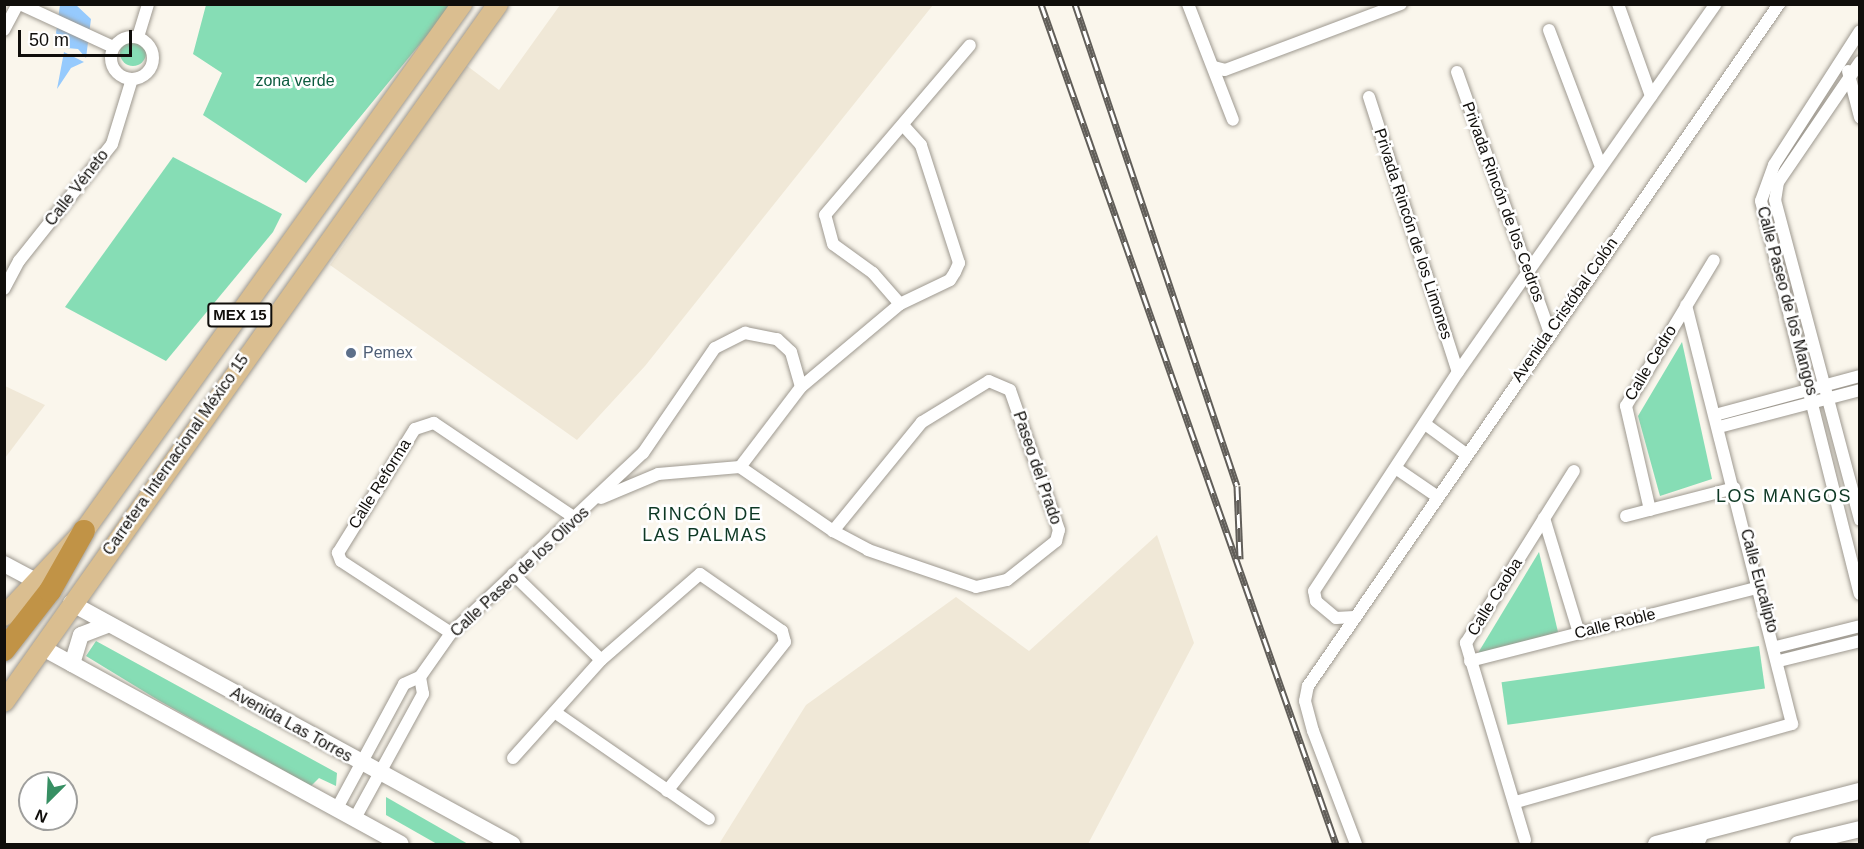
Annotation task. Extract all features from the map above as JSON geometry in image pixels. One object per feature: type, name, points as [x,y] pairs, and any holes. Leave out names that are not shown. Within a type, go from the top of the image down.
[{"type":"highway","name":"MEX 15","points":[[7,647],[84,531]]},
{"type":"main road","name":"Carretera Internacional México 15","points":[[4,702],[71,603],[498,4]]},
{"type":"main road","name":"Carretera Internacional México 15","points":[[5,615],[34,580],[84,531],[460,6]]},
{"type":"street","points":[[4,30],[19,4],[113,47]]},
{"type":"street","points":[[138,37],[148,4]]},
{"type":"street","points":[[1188,4],[1206,60],[1214,67],[1225,70],[1401,4]]},
{"type":"street","points":[[1618,4],[1651,96]]},
{"type":"street","points":[[1354,617],[1336,618],[1316,601],[1314,591],[1397,469],[1458,372],[1600,164],[1716,4]]},
{"type":"street","name":"Avenida Cristóbal Colón","points":[[1356,844],[1305,701],[1308,686],[1549,331],[1779,4]]},
{"type":"street","points":[[1549,30],[1600,164]]},
{"type":"street","name":"Calle Paseo de los Mangos","points":[[1860,31],[1774,165],[1761,201],[1818,387],[1827,398],[1860,520]]},
{"type":"street","points":[[138,37],[152,51],[153,64],[144,75],[132,79],[113,68],[113,47],[121,39],[138,37]]},
{"type":"street","points":[[900,304],[873,273],[833,244],[825,215],[904,126],[970,45]]},
{"type":"street","points":[[1843,56],[1854,82],[1860,117]]},
{"type":"street","name":"Calle Paseo de los Mangos","points":[[1860,62],[1854,82],[1775,190],[1818,387],[1814,402],[1860,594]]},
{"type":"street","points":[[1214,67],[1233,120]]},
{"type":"street","name":"Privada Rincón de los Cedros","points":[[1456,72],[1549,331]]},
{"type":"street","name":"Calle Véneto","points":[[4,289],[19,261],[112,144],[132,79]]},
{"type":"street","name":"Privada Rincón de los Limones","points":[[1369,97],[1458,372]]},
{"type":"street","points":[[601,498],[658,474],[740,466],[801,387],[900,304],[950,280],[959,262],[921,145],[904,126]]},
{"type":"street","name":"Calle Cedro","points":[[1650,510],[1626,406],[1714,260]]},
{"type":"street","name":"Calle Eucalipto","points":[[1516,802],[1786,728],[1793,718],[1686,305]]},
{"type":"street","points":[[601,498],[643,453],[715,348],[745,333],[777,339],[791,352],[801,387]]},
{"type":"street","points":[[1717,421],[1818,387],[1860,376]]},
{"type":"street","name":"Paseo del Prado","points":[[740,466],[833,531],[890,560],[976,587],[1007,580],[1056,542],[1059,530],[1010,390],[989,381],[922,422],[833,531]]},
{"type":"street","points":[[1717,421],[1814,402],[1860,390]]},
{"type":"street","name":"Calle Reforma","points":[[451,633],[341,561],[338,553],[415,429],[434,423],[575,519]]},
{"type":"street","points":[[1425,424],[1466,454]]},
{"type":"street","points":[[643,453],[645,467],[658,474]]},
{"type":"street","points":[[1397,469],[1438,497]]},
{"type":"street","name":"Calle Caoba","points":[[1525,840],[1516,802],[1470,661],[1470,633],[1574,471]]},
{"type":"street","points":[[1626,516],[1734,488]]},
{"type":"street","name":"Calle Paseo de los Olivos","points":[[336,810],[404,684],[420,677],[451,633],[513,574],[601,498]]},
{"type":"street","points":[[1544,518],[1579,633]]},
{"type":"street","points":[[4,564],[34,580]]},
{"type":"street","points":[[513,574],[601,660]]},
{"type":"street","points":[[513,758],[556,713],[558,703],[601,660],[700,574],[782,631],[785,642],[667,791]]},
{"type":"street","name":"Calle Roble","points":[[1470,661],[1760,587]]},
{"type":"street","name":"Avenida Las Torres","points":[[71,603],[512,844]]},
{"type":"street","points":[[72,664],[81,636],[109,624]]},
{"type":"street","points":[[1776,647],[1860,626]]},
{"type":"street","points":[[1779,661],[1860,641]]},
{"type":"street","points":[[41,647],[400,844]]},
{"type":"street","name":"Calle Paseo de los Olivos","points":[[354,820],[423,694],[420,677]]},
{"type":"street","points":[[556,713],[709,819]]},
{"type":"street","points":[[1656,844],[1701,838],[1860,791]]},
{"type":"street","points":[[1798,844],[1860,829]]},
{"type":"shaded area","points":[[560,5],[933,5],[645,366],[577,440],[330,265],[466,65],[499,90]]},
{"type":"shaded area","points":[[5,386],[45,405],[5,458]]},
{"type":"shaded area","points":[[1157,535],[1194,643],[1088,844],[719,844],[806,705],[956,597],[1029,651]]},
{"type":"green space","name":"zona verde","points":[[206,5],[452,5],[306,183],[203,115],[222,73],[193,54]]},
{"type":"green space","points":[[133,40],[142,44],[146,53],[142,62],[133,66],[124,62],[120,53],[124,44]]},
{"type":"green space","points":[[173,157],[282,214],[273,232],[166,361],[65,307]]},
{"type":"green space","points":[[1682,342],[1712,479],[1660,496],[1638,416]]},
{"type":"green space","points":[[1539,552],[1558,632],[1475,658]]},
{"type":"green space","points":[[96,641],[337,773],[336,786],[319,778],[311,786],[158,700],[86,656]]},
{"type":"green space","points":[[1759,646],[1765,689],[1508,725],[1502,682]]},
{"type":"green space","points":[[386,797],[468,844],[437,844],[386,815]]},
{"type":"water","points":[[60,5],[76,5],[91,19],[86,58],[78,49],[67,48],[56,33]]},
{"type":"water","points":[[64,52],[84,62],[71,68],[57,89]]},
{"type":"railway","points":[[1041,4],[1336,844]]},
{"type":"railway","points":[[1075,4],[1237,486],[1240,559]]},
{"type":"place","name":"Pemex","points":[[351,353]]},
{"type":"district","name":"LOS MANGOS","points":[[1784,496]]},
{"type":"district","name":"RINCÓN DE LAS PALMAS","points":[[705,525]]}]
